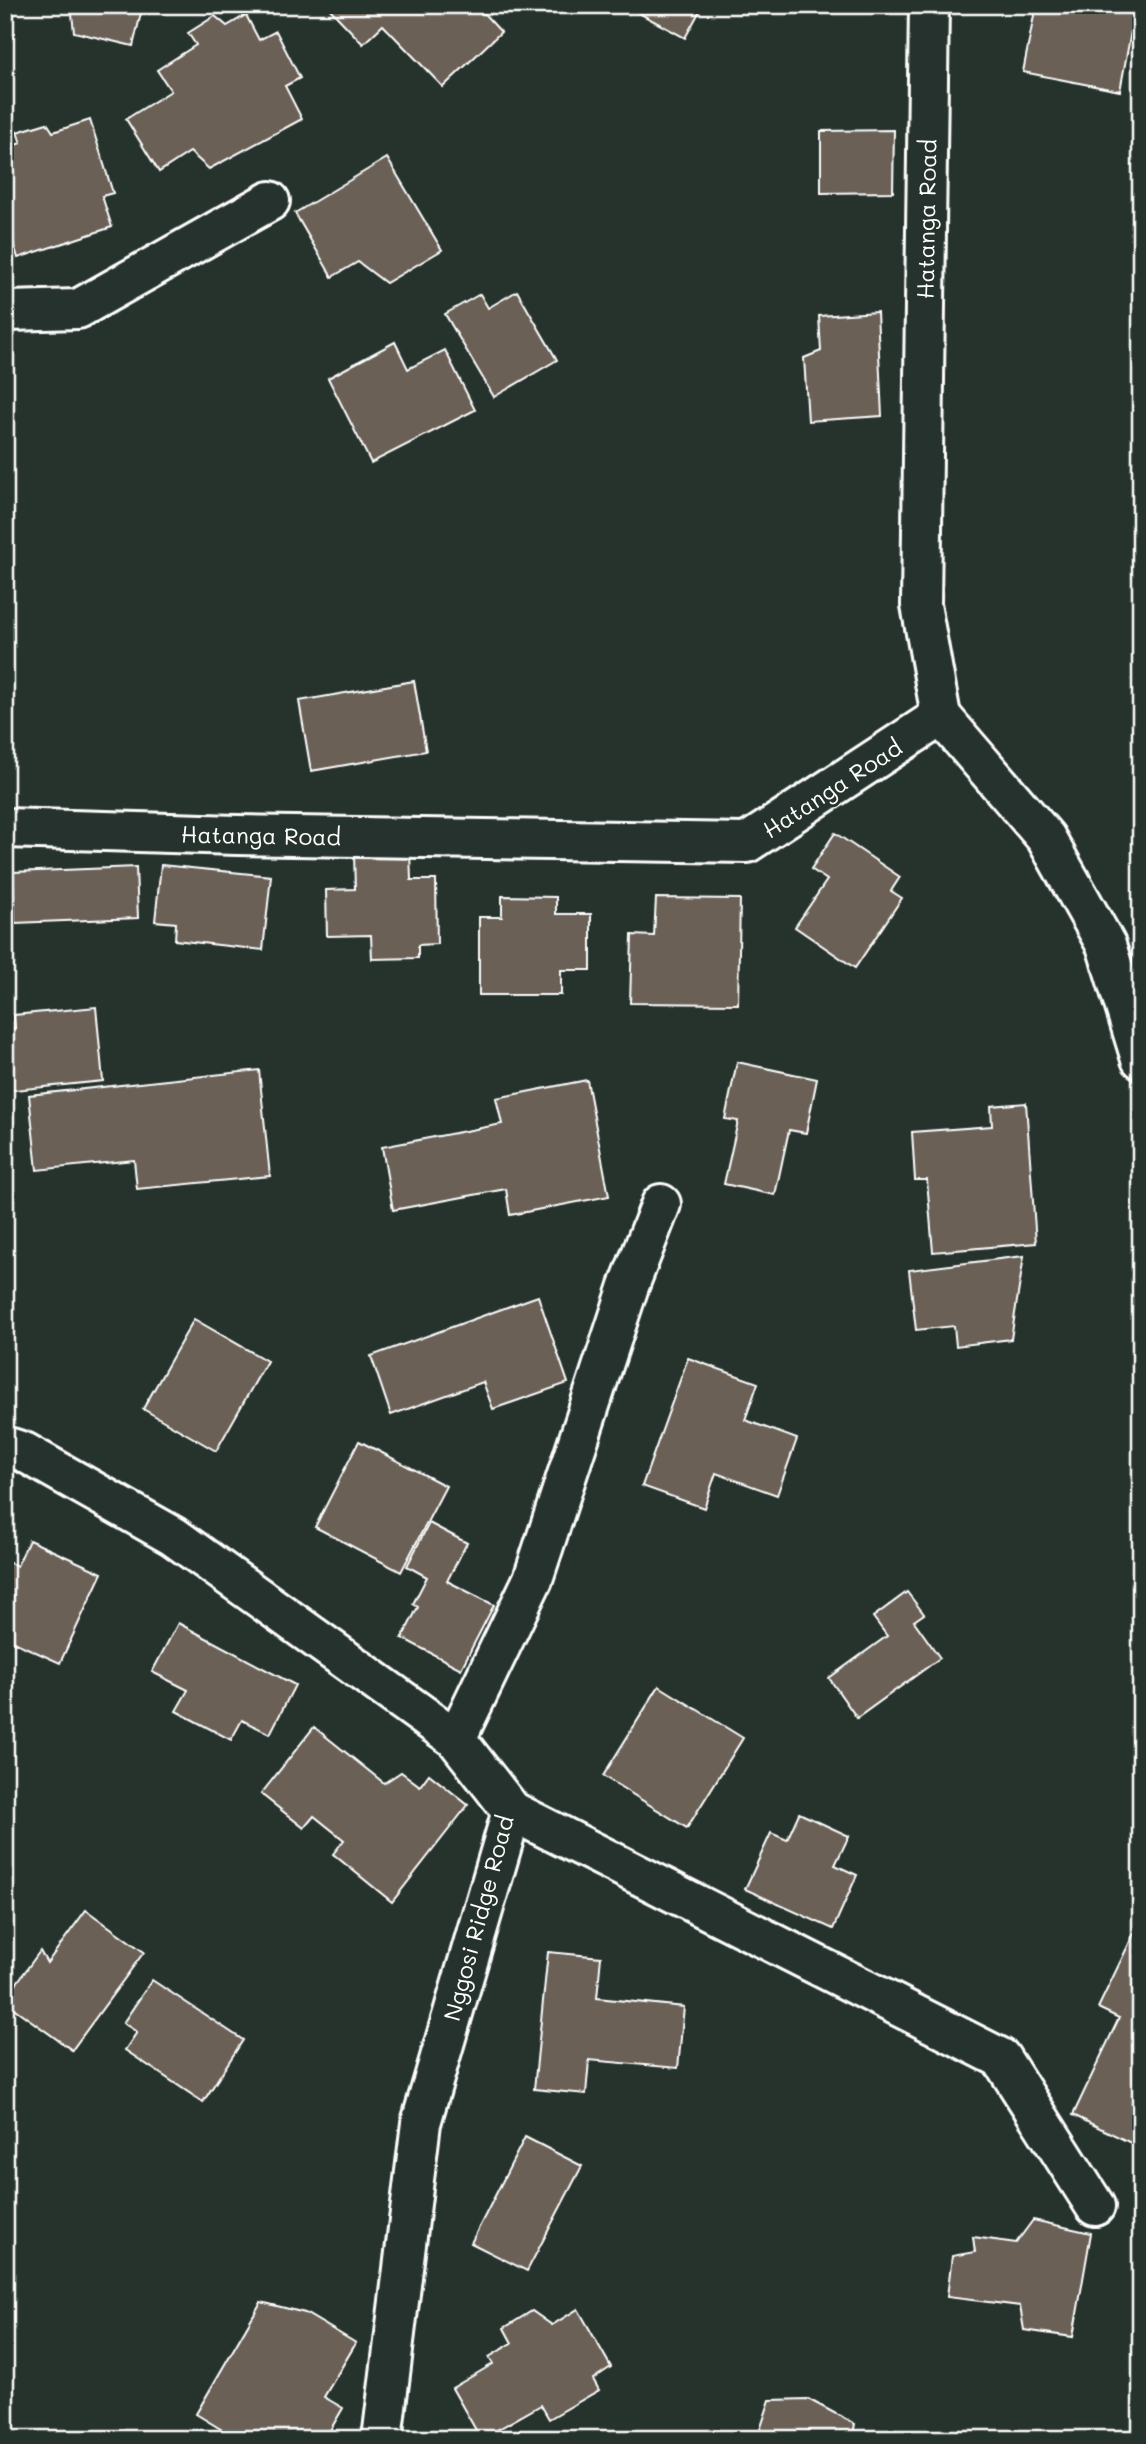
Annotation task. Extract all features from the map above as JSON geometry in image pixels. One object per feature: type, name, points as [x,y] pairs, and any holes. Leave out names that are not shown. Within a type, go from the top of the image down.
[{"type":"street","name":"Hatanga Road","points":[[5,828],[237,835],[747,843],[941,716],[921,605],[929,5]]},
{"type":"street","points":[[5,309],[78,309],[270,201]]},
{"type":"street","points":[[941,716],[1046,838],[1106,945],[1141,1059]]},
{"type":"street","points":[[456,1739],[533,1579],[628,1286],[661,1204]]},
{"type":"street","name":"Nggosi Ridge Road","points":[[5,1446],[24,1452],[173,1536],[456,1739],[512,1811],[421,2123],[382,2439]]},
{"type":"street","points":[[512,1811],[1001,2058],[1095,2206]]},
{"type":"building","points":[[71,5],[143,5],[133,46],[74,32]]},
{"type":"building","points":[[326,5],[476,5],[501,32],[443,87],[383,25],[363,44]]},
{"type":"building","points":[[640,5],[703,5],[685,38],[637,12]]},
{"type":"building","points":[[1036,5],[1136,5],[1120,91],[1023,72]]},
{"type":"building","points":[[246,15],[259,40],[276,31],[300,78],[285,86],[302,119],[209,169],[190,152],[159,172],[126,119],[171,91],[157,70],[196,45],[188,33],[215,16],[227,26]]},
{"type":"building","points":[[90,120],[113,193],[102,196],[112,227],[18,258],[9,228],[5,229],[5,188],[10,187],[5,170],[5,148],[21,143],[17,132],[47,123],[53,132]]},
{"type":"building","points":[[894,130],[893,192],[821,193],[821,131]]},
{"type":"building","points":[[387,158],[442,250],[386,283],[358,262],[332,277],[295,213]]},
{"type":"building","points":[[517,291],[557,360],[494,397],[445,314],[480,294],[488,308]]},
{"type":"building","points":[[877,312],[882,416],[808,421],[804,358],[821,351],[819,316]]},
{"type":"building","points":[[395,342],[408,369],[445,350],[475,410],[371,463],[328,378]]},
{"type":"building","points":[[414,681],[426,751],[311,771],[299,701]]},
{"type":"building","points":[[835,833],[900,877],[891,891],[902,898],[855,968],[795,927],[827,880],[811,869]]},
{"type":"building","points":[[410,851],[411,880],[436,880],[437,944],[418,945],[418,958],[372,959],[371,935],[327,936],[326,890],[355,889],[354,854]]},
{"type":"building","points":[[161,865],[271,876],[263,950],[175,940],[176,923],[155,921]]},
{"type":"building","points":[[136,867],[138,918],[15,923],[13,872]]},
{"type":"building","points":[[502,896],[556,897],[556,914],[591,914],[591,970],[561,970],[561,995],[479,995],[479,917],[502,917]]},
{"type":"building","points":[[656,898],[740,899],[738,1004],[630,1003],[632,935],[654,936]]},
{"type":"building","points":[[96,1007],[103,1081],[5,1091],[5,1029],[15,1028],[14,1015]]},
{"type":"building","points":[[737,1062],[817,1079],[806,1133],[789,1130],[775,1195],[724,1184],[738,1121],[725,1119]]},
{"type":"building","points":[[259,1070],[270,1176],[137,1189],[134,1160],[37,1170],[29,1095]]},
{"type":"building","points":[[587,1080],[609,1196],[510,1215],[506,1189],[393,1210],[382,1147],[502,1124],[496,1098]]},
{"type":"building","points":[[1026,1103],[1036,1243],[933,1252],[927,1180],[915,1180],[912,1132],[992,1126],[991,1106]]},
{"type":"building","points":[[1024,1256],[1011,1339],[956,1346],[954,1326],[916,1330],[909,1270]]},
{"type":"building","points":[[538,1296],[568,1383],[493,1409],[483,1382],[391,1415],[371,1356]]},
{"type":"building","points":[[194,1319],[267,1361],[216,1451],[143,1409]]},
{"type":"building","points":[[688,1358],[758,1383],[745,1420],[797,1439],[777,1495],[716,1473],[704,1508],[642,1486]]},
{"type":"building","points":[[359,1441],[446,1486],[401,1572],[315,1527]]},
{"type":"building","points":[[429,1523],[467,1543],[447,1581],[494,1605],[461,1669],[402,1638],[418,1607],[413,1604],[427,1577],[407,1566]]},
{"type":"building","points":[[29,1540],[102,1573],[60,1663],[5,1638],[5,1622],[8,1617],[5,1616],[5,1561],[17,1566]]},
{"type":"building","points":[[907,1592],[924,1614],[914,1621],[940,1658],[857,1718],[829,1678],[887,1636],[873,1617]]},
{"type":"building","points":[[178,1623],[295,1685],[270,1734],[242,1720],[231,1740],[176,1711],[188,1690],[152,1672]]},
{"type":"building","points":[[659,1686],[743,1738],[687,1828],[603,1776]]},
{"type":"building","points":[[314,1727],[384,1783],[401,1772],[420,1786],[429,1774],[468,1805],[392,1902],[333,1854],[344,1840],[314,1816],[304,1828],[261,1794]]},
{"type":"building","points":[[799,1813],[849,1836],[835,1865],[857,1875],[833,1929],[745,1889],[771,1833],[787,1840]]},
{"type":"building","points":[[86,1910],[144,1952],[72,2050],[5,2002],[5,1999],[40,1951],[47,1963]]},
{"type":"building","points":[[1137,1927],[1141,1929],[1141,2138],[1137,2146],[1073,2115],[1119,2018],[1098,2008]]},
{"type":"building","points":[[548,1952],[601,1957],[597,1998],[684,2007],[678,2068],[589,2060],[586,2094],[534,2089]]},
{"type":"building","points":[[152,1980],[243,2040],[203,2102],[125,2050],[137,2032],[123,2023]]},
{"type":"building","points":[[525,2137],[582,2166],[527,2271],[471,2243]]},
{"type":"building","points":[[1033,2220],[1091,2233],[1073,2337],[1024,2330],[1020,2306],[947,2297],[952,2256],[975,2252],[973,2237],[1016,2243]]},
{"type":"building","points":[[261,2302],[305,2313],[356,2343],[324,2397],[343,2408],[325,2439],[237,2439],[196,2414]]},
{"type":"building","points":[[578,2309],[611,2367],[593,2379],[599,2390],[549,2419],[541,2405],[481,2439],[452,2388],[493,2364],[489,2357],[512,2343],[504,2328],[532,2311],[552,2325]]},
{"type":"building","points":[[808,2399],[855,2424],[852,2439],[757,2439],[770,2400]]}]
